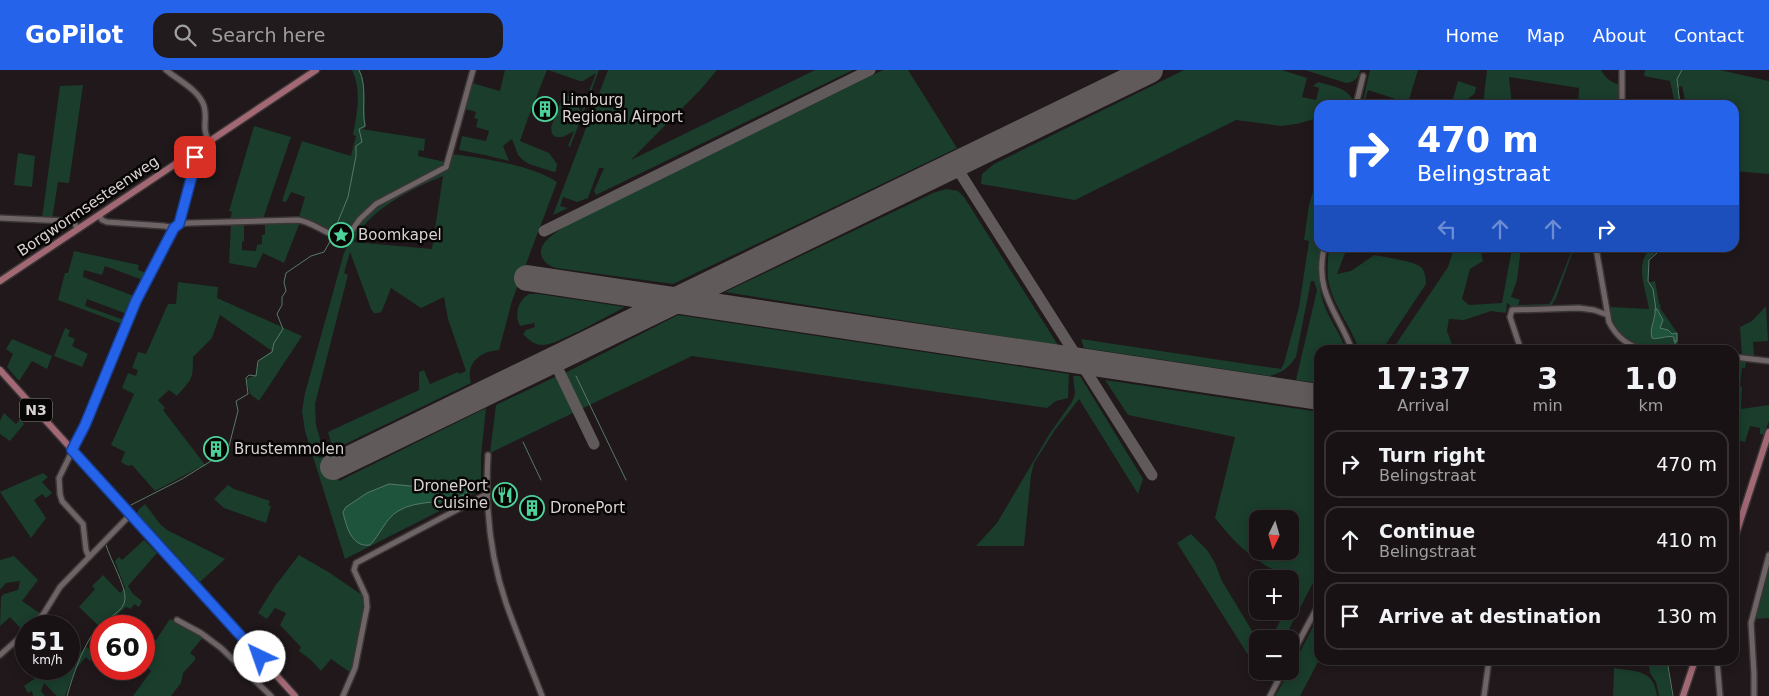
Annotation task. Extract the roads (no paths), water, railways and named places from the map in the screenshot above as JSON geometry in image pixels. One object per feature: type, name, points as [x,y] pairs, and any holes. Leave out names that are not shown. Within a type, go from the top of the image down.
[{"type":"main road","name":"Borgwormsesteenweg","points":[[0,280],[316,70]]},
{"type":"main road","name":"N3","points":[[0,370],[295,696]]},
{"type":"main road","points":[[1739,525],[1769,432]]},
{"type":"main road","points":[[1683,696],[1693,665]]},
{"type":"street","points":[[166,70],[193,91],[202,102],[205,112],[204,134],[209,142]]},
{"type":"street","points":[[89,557],[86,550],[83,524],[64,504],[60,494],[60,474],[85,425],[136,301],[174,228],[179,224],[189,223],[298,220],[347,238],[371,208],[446,167],[474,70]]},
{"type":"street","points":[[1622,70],[1622,100]]},
{"type":"street","points":[[1357,100],[1363,76]]},
{"type":"street","points":[[179,224],[195,164],[193,152]]},
{"type":"street","points":[[99,215],[102,220],[107,222],[174,228]]},
{"type":"street","points":[[0,218],[67,221],[74,223],[78,229]]},
{"type":"street","points":[[1324,252],[1321,273],[1325,295],[1350,345]]},
{"type":"street","points":[[1597,252],[1609,322],[1615,333],[1632,345]]},
{"type":"street","points":[[1519,345],[1510,318],[1511,311],[1513,310],[1579,308],[1608,314]]},
{"type":"street","points":[[1739,358],[1769,361]]},
{"type":"street","points":[[488,455],[487,494],[490,534],[498,576],[542,696]]},
{"type":"street","points":[[343,696],[355,668],[367,607],[366,596],[354,570],[356,563],[487,494]]},
{"type":"street","points":[[42,615],[60,587],[131,514]]},
{"type":"street","points":[[1754,696],[1750,626],[1769,555]]},
{"type":"street","points":[[1299,641],[1314,613]]},
{"type":"street","points":[[177,620],[201,632],[221,648],[271,696]]},
{"type":"street","points":[[0,655],[15,642]]},
{"type":"street","points":[[1484,696],[1488,665]]},
{"type":"street","points":[[1717,665],[1720,696]]},
{"type":"street","points":[[1270,696],[1278,680]]},
{"type":"waterway","points":[[335,229],[348,197],[356,156],[356,146],[362,142],[359,129],[365,126],[364,90],[359,70]]},
{"type":"waterway","points":[[1679,100],[1677,79],[1682,70]]},
{"type":"waterway","points":[[229,446],[238,411],[236,401],[248,394],[246,378],[249,375],[256,376],[258,361],[272,352],[274,343],[283,329],[277,314],[282,305],[282,297],[286,291],[284,282],[286,273],[311,256],[324,252],[332,238]]},
{"type":"waterway","points":[[1656,310],[1653,289],[1648,281],[1649,260],[1658,252]]},
{"type":"waterway","points":[[1675,340],[1675,345]]},
{"type":"waterway","points":[[576,376],[626,480]]},
{"type":"waterway","points":[[523,442],[541,480]]},
{"type":"waterway","points":[[131,505],[182,479],[224,453]]},
{"type":"waterway","points":[[67,696],[76,669],[89,641],[99,626],[122,608],[124,604],[125,594],[123,587],[106,545]]},
{"type":"waterway","points":[[1668,665],[1673,696]]},
{"type":"place","name":"Limburg Regional Airport","points":[[545,109]]},
{"type":"place","name":"Boomkapel","points":[[341,235]]},
{"type":"place","name":"Brustemmolen","points":[[216,449]]},
{"type":"place","name":"DronePort Cuisine","points":[[505,495]]},
{"type":"place","name":"DronePort","points":[[532,508]]}]
